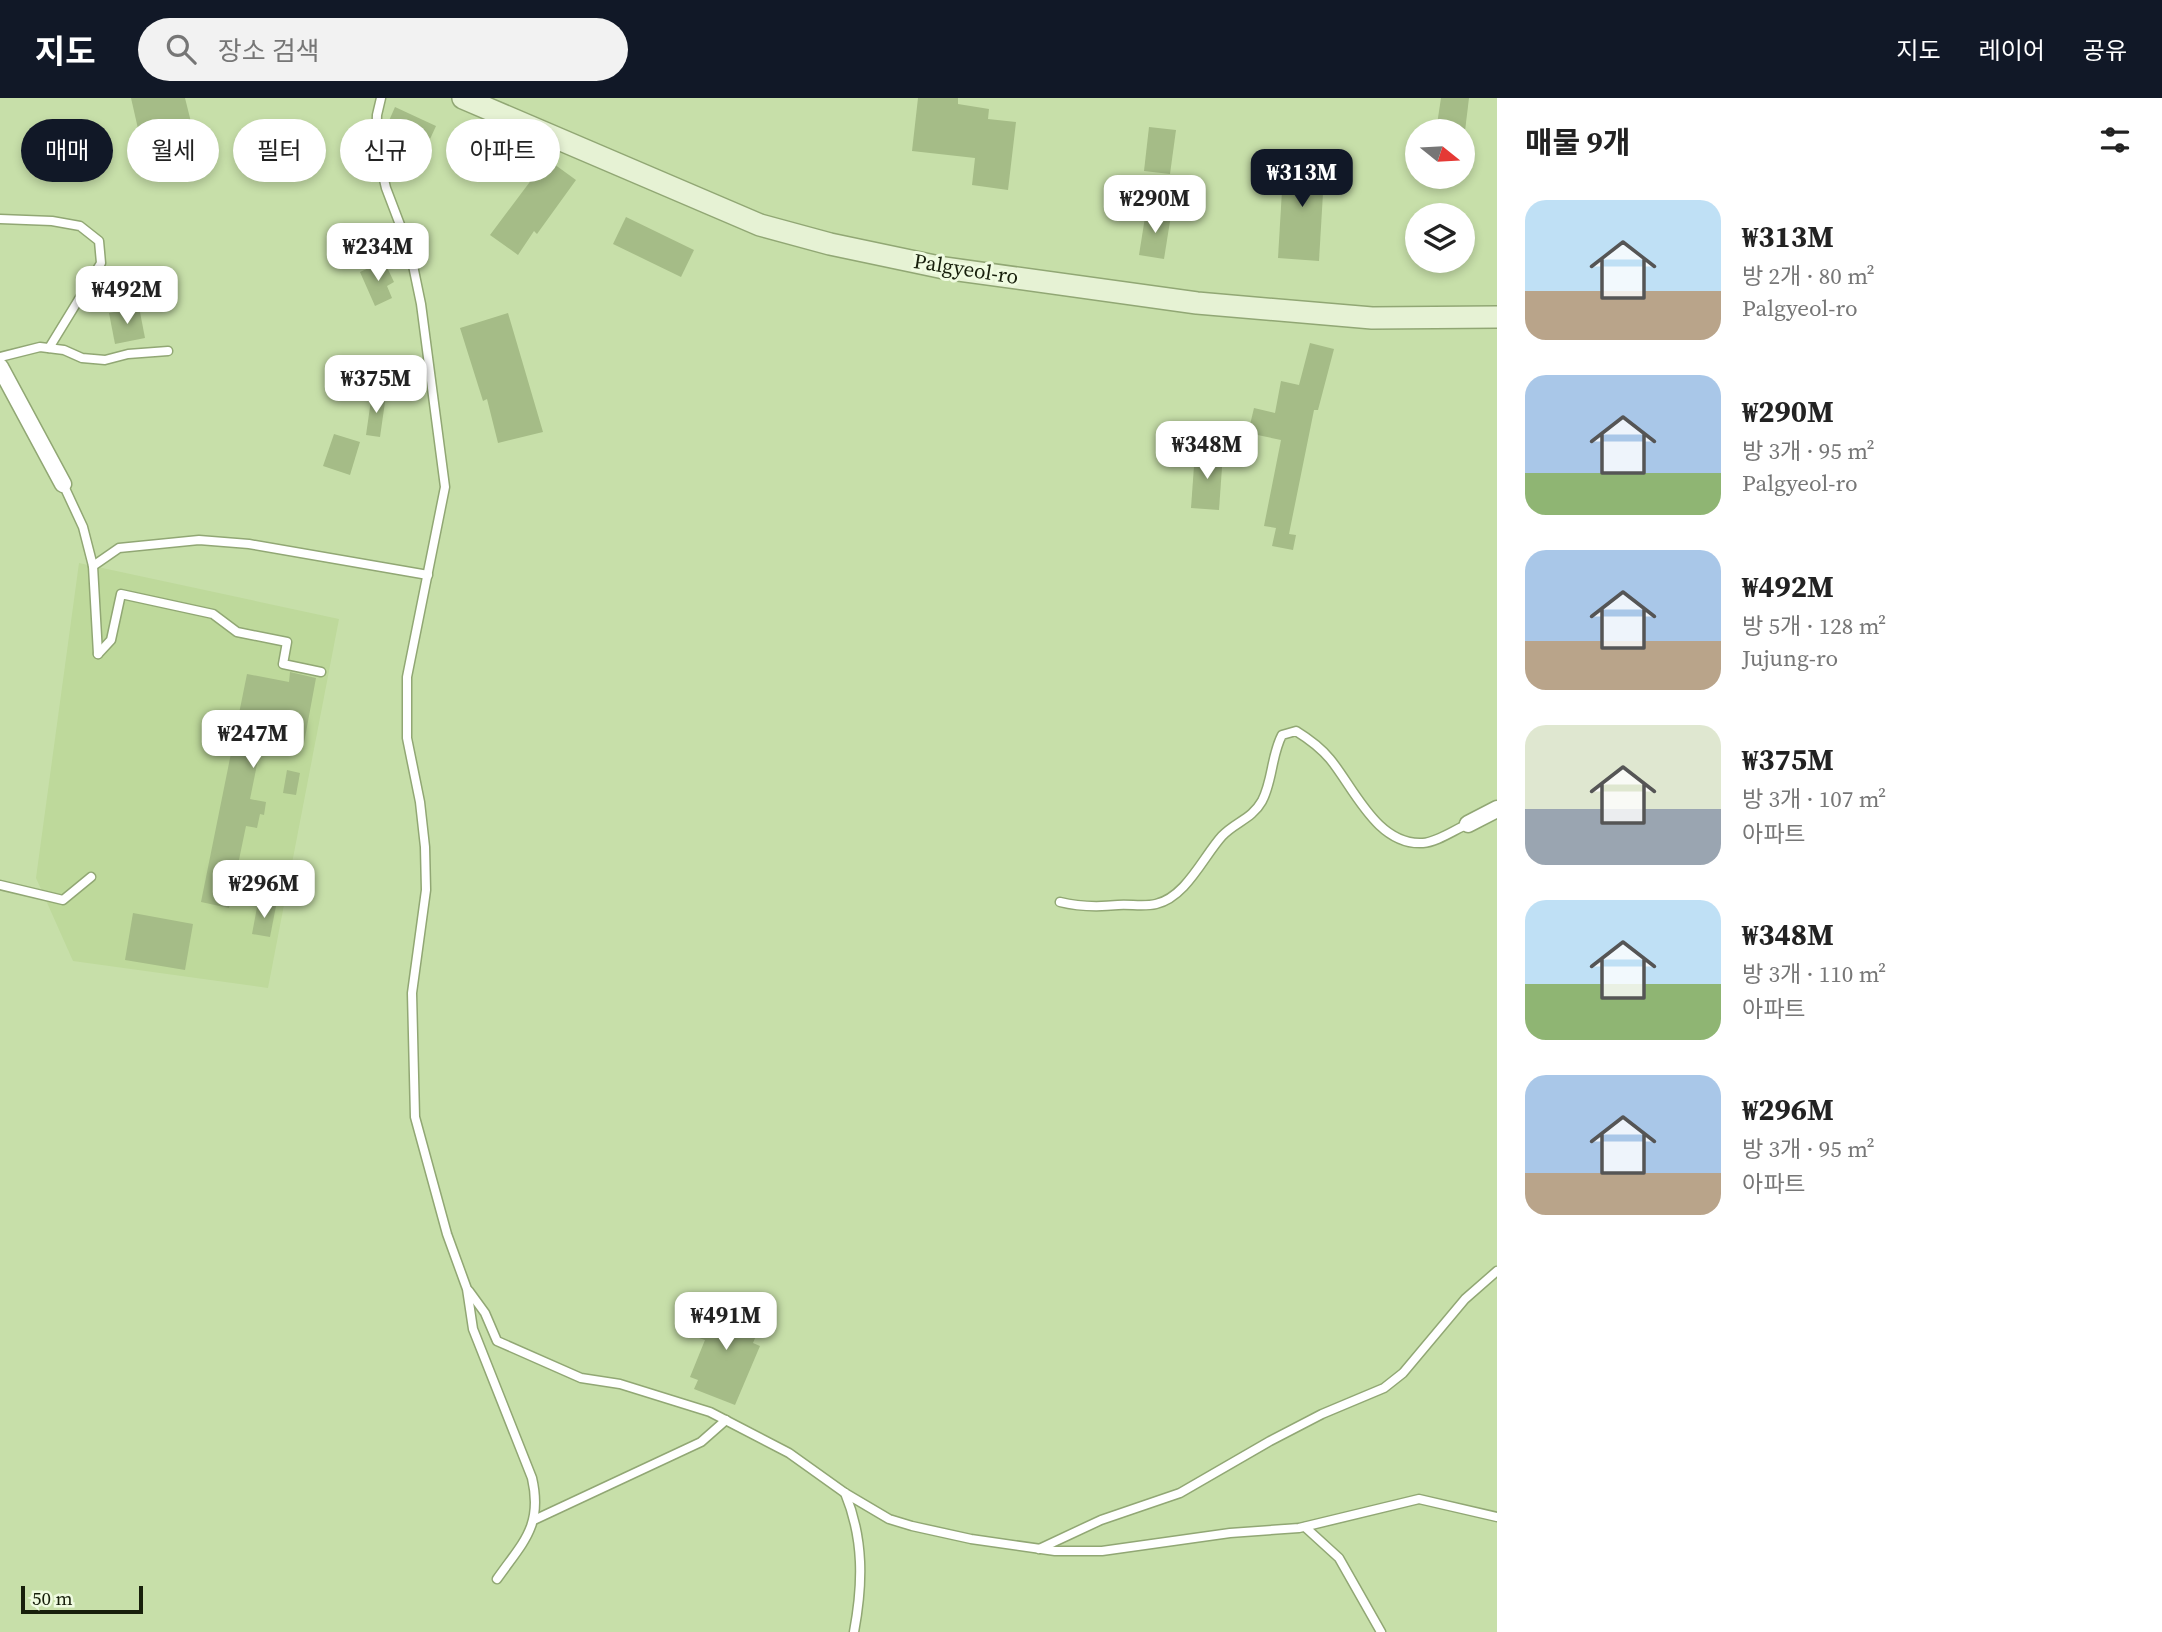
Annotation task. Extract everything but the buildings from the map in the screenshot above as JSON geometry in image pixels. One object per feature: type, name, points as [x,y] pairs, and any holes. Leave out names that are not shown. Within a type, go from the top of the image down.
[{"type":"street","name":"Palgyeol-ro","points":[[463,98],[760,225],[830,244],[944,268],[1197,303],[1372,318],[1497,317]]},
{"type":"street","points":[[0,367],[62,484]]},
{"type":"street","points":[[1468,824],[1497,809]]},
{"type":"lane","points":[[381,98],[377,115],[376,146],[387,188],[410,251],[418,290],[445,487],[407,677],[407,738],[420,802],[426,890],[412,993],[415,1116],[447,1234],[467,1289],[473,1329],[533,1478],[537,1500],[534,1520],[526,1539],[497,1579]]},
{"type":"lane","points":[[0,219],[80,226],[99,241],[100,264],[49,348]]},
{"type":"lane","points":[[0,357],[10,352],[49,348],[64,350],[82,358],[105,360],[128,354],[168,351]]},
{"type":"lane","points":[[62,484],[83,527],[93,566],[99,654],[111,640],[121,594],[213,614],[237,632],[286,642],[283,664],[321,671]]},
{"type":"lane","points":[[93,566],[119,548],[199,540],[249,544],[428,575]]},
{"type":"lane","points":[[1060,902],[1097,907],[1157,904],[1172,896],[1189,880],[1208,852],[1227,831],[1247,820],[1261,803],[1278,743],[1282,735],[1296,731],[1312,741],[1329,758],[1359,802],[1382,827],[1397,838],[1425,843],[1468,824]]},
{"type":"lane","points":[[0,885],[63,900],[91,877]]},
{"type":"lane","points":[[1039,1549],[1101,1520],[1180,1493],[1290,1430],[1384,1388],[1403,1373],[1465,1299],[1497,1271]]},
{"type":"lane","points":[[467,1289],[485,1313],[497,1341],[581,1378],[620,1384],[671,1398],[726,1420],[789,1452],[845,1493],[889,1519],[912,1527],[1039,1549],[1102,1551],[1230,1533],[1305,1527],[1419,1500],[1497,1517]]},
{"type":"lane","points":[[534,1520],[701,1442],[726,1420]]},
{"type":"lane","points":[[845,1493],[855,1517],[861,1556],[861,1595],[854,1632]]},
{"type":"lane","points":[[1305,1527],[1339,1558],[1381,1632]]},
{"type":"shaded area","points":[[79,563],[339,619],[268,988],[73,961],[36,878]]}]
